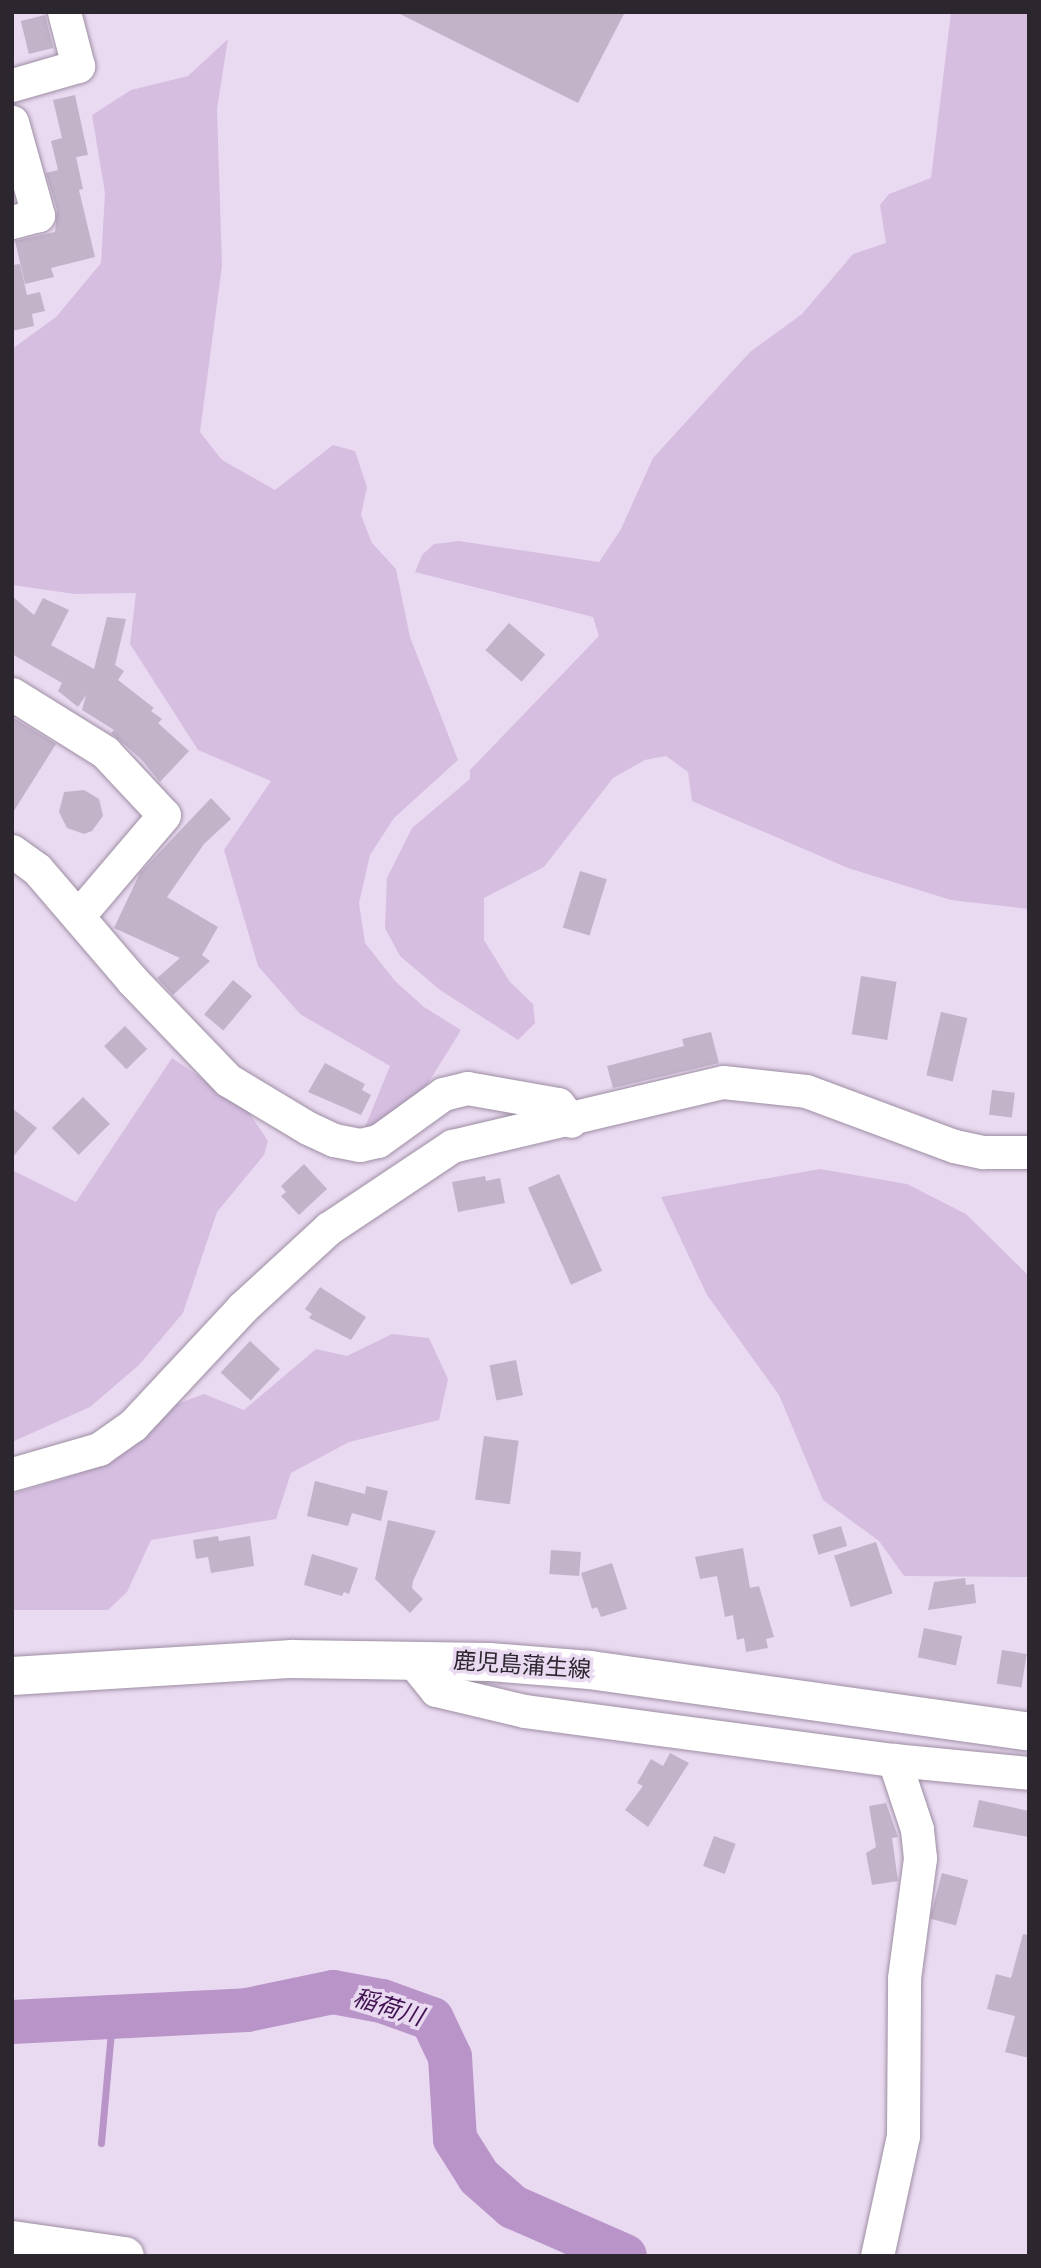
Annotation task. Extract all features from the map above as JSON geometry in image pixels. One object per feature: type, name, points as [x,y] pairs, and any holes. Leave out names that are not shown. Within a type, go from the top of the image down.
[{"type":"main road","name":"鹿児島蒲生線","points":[[12,1676],[292,1659],[411,1659],[590,1670],[1029,1732]]},
{"type":"main road","points":[[12,2240],[125,2256]]},
{"type":"street","points":[[12,85],[78,66],[64,12]]},
{"type":"street","points":[[12,122],[38,215],[12,222]]},
{"type":"street","points":[[12,694],[105,752],[164,815],[78,916]]},
{"type":"street","points":[[12,851],[37,869],[228,1080],[334,1140],[360,1145],[378,1141],[443,1094],[467,1088],[558,1104],[571,1121]]},
{"type":"street","points":[[12,1474],[99,1449],[133,1425],[242,1308],[328,1228],[418,1165],[452,1146],[571,1121],[723,1082],[763,1084],[836,1101],[954,1146],[983,1152],[1029,1152]]},
{"type":"street","points":[[411,1659],[436,1690],[525,1711],[894,1760],[1029,1773]]},
{"type":"street","points":[[877,2256],[903,2136],[904,1978],[920,1858],[916,1829],[894,1760]]},
{"type":"shaded area","points":[[951,12],[1029,12],[1029,909],[951,900],[848,868],[692,801],[688,772],[666,756],[645,760],[613,778],[544,867],[484,898],[484,940],[510,982],[533,1004],[535,1023],[518,1040],[440,990],[400,956],[385,928],[387,878],[412,828],[470,779],[470,770],[599,636],[593,617],[415,572],[422,555],[434,544],[459,541],[599,562],[621,529],[653,458],[750,352],[802,314],[853,254],[886,243],[880,205],[889,194],[931,178]]},
{"type":"shaded area","points":[[228,39],[217,109],[222,266],[200,432],[222,460],[275,490],[333,445],[355,451],[367,487],[361,515],[372,543],[396,569],[410,637],[458,760],[394,818],[370,855],[359,903],[365,943],[395,981],[424,1007],[461,1030],[419,1098],[363,1132],[390,1066],[300,1014],[258,966],[224,850],[271,781],[198,750],[130,644],[136,593],[75,594],[12,585],[12,349],[56,317],[101,263],[105,193],[92,115],[131,90],[188,76]]},
{"type":"shaded area","points":[[172,1058],[246,1108],[268,1141],[264,1155],[217,1212],[183,1313],[139,1365],[90,1407],[12,1442],[12,1170],[76,1202]]},
{"type":"shaded area","points":[[820,1169],[907,1184],[966,1214],[1029,1276],[1029,1577],[904,1576],[879,1541],[823,1500],[779,1395],[707,1295],[661,1197]]},
{"type":"shaded area","points":[[392,1334],[429,1338],[448,1379],[439,1420],[349,1442],[291,1473],[276,1519],[151,1540],[127,1592],[108,1610],[12,1610],[12,1494],[78,1474],[127,1448],[174,1405],[204,1394],[244,1410],[316,1349],[347,1356]]},
{"type":"building","points":[[396,12],[625,12],[578,103]]},
{"type":"building","points":[[45,15],[53,48],[29,54],[21,21]]},
{"type":"building","points":[[75,95],[88,155],[76,157],[83,189],[79,190],[95,257],[51,268],[54,277],[25,284],[15,241],[55,232],[57,210],[46,173],[58,170],[51,141],[62,138],[53,100]]},
{"type":"building","points":[[20,264],[27,295],[40,292],[45,311],[32,314],[34,326],[12,331],[12,265]]},
{"type":"building","points":[[12,596],[34,615],[43,598],[69,610],[51,645],[94,669],[107,617],[126,619],[115,665],[124,671],[118,680],[154,708],[151,711],[162,719],[158,723],[189,751],[160,782],[141,759],[111,733],[114,730],[82,710],[86,695],[78,707],[58,691],[62,683],[12,654]]},
{"type":"building","points":[[509,623],[545,654],[522,682],[485,650]]},
{"type":"building","points":[[12,717],[56,744],[12,814]]},
{"type":"building","points":[[84,790],[99,799],[103,816],[92,831],[84,834],[67,828],[59,812],[64,792]]},
{"type":"building","points":[[211,798],[231,819],[204,844],[167,897],[218,927],[202,955],[210,961],[173,995],[157,978],[180,958],[114,928],[140,873]]},
{"type":"building","points":[[580,871],[607,879],[590,936],[563,927]]},
{"type":"building","points":[[861,976],[897,982],[887,1040],[852,1034]]},
{"type":"building","points":[[233,980],[252,996],[223,1031],[204,1014]]},
{"type":"building","points":[[941,1012],[967,1018],[953,1081],[926,1075]]},
{"type":"building","points":[[125,1026],[147,1049],[126,1069],[104,1046]]},
{"type":"building","points":[[711,1032],[719,1063],[613,1088],[607,1066],[684,1046],[682,1039]]},
{"type":"building","points":[[325,1063],[365,1084],[362,1090],[371,1095],[361,1115],[308,1092]]},
{"type":"building","points":[[992,1090],[1015,1093],[1012,1118],[989,1115]]},
{"type":"building","points":[[83,1097],[110,1124],[79,1155],[52,1128]]},
{"type":"building","points":[[12,1108],[37,1128],[12,1158]]},
{"type":"building","points":[[304,1164],[327,1189],[299,1215],[281,1196],[286,1192],[281,1186]]},
{"type":"building","points":[[559,1174],[602,1271],[571,1285],[528,1188]]},
{"type":"building","points":[[485,1176],[486,1181],[500,1178],[505,1203],[458,1212],[452,1182]]},
{"type":"building","points":[[320,1287],[366,1317],[351,1340],[309,1318],[312,1314],[305,1309]]},
{"type":"building","points":[[250,1341],[280,1369],[251,1400],[221,1372]]},
{"type":"building","points":[[516,1360],[523,1395],[496,1400],[489,1365]]},
{"type":"building","points":[[484,1436],[519,1441],[510,1504],[475,1499]]},
{"type":"building","points":[[315,1481],[365,1494],[366,1486],[388,1491],[381,1521],[352,1513],[348,1526],[307,1516]]},
{"type":"building","points":[[388,1520],[436,1531],[413,1581],[412,1588],[423,1599],[410,1613],[375,1579]]},
{"type":"building","points":[[841,1526],[847,1546],[818,1555],[812,1535]]},
{"type":"building","points":[[218,1536],[219,1541],[250,1536],[254,1566],[211,1573],[208,1557],[196,1559],[193,1540]]},
{"type":"building","points":[[876,1542],[893,1593],[851,1607],[834,1556]]},
{"type":"building","points":[[743,1548],[750,1588],[759,1586],[774,1637],[766,1639],[768,1648],[746,1652],[744,1638],[737,1640],[733,1615],[725,1617],[717,1576],[700,1579],[695,1557]]},
{"type":"building","points":[[551,1550],[581,1552],[579,1576],[549,1574]]},
{"type":"building","points":[[312,1554],[358,1568],[349,1594],[344,1592],[342,1596],[304,1585]]},
{"type":"building","points":[[612,1563],[627,1609],[601,1617],[597,1607],[592,1609],[581,1573]]},
{"type":"building","points":[[965,1578],[966,1585],[974,1584],[976,1603],[928,1610],[934,1582]]},
{"type":"building","points":[[924,1628],[962,1636],[956,1665],[918,1657]]},
{"type":"building","points":[[1002,1650],[1027,1654],[1021,1687],[997,1684]]},
{"type":"building","points":[[670,1753],[689,1763],[648,1827],[625,1810],[643,1786],[637,1783],[651,1759],[663,1766]]},
{"type":"building","points":[[979,1800],[1029,1811],[1029,1837],[973,1827]]},
{"type":"building","points":[[886,1803],[898,1837],[892,1838],[898,1881],[872,1885],[866,1853],[876,1847],[869,1806]]},
{"type":"building","points":[[714,1836],[736,1844],[725,1874],[703,1866]]},
{"type":"building","points":[[942,1873],[968,1880],[956,1925],[930,1918]]},
{"type":"building","points":[[1023,1934],[1029,1935],[1029,2058],[1005,2052],[1015,2016],[987,2009],[996,1974],[1011,1978]]},
{"type":"waterway","name":"稲荷川","points":[[12,2022],[247,2010],[333,1992],[382,2001],[432,2019],[450,2057],[455,2139],[479,2177],[513,2207],[625,2256]]},
{"type":"waterway","points":[[101,2143],[112,2019]]}]
